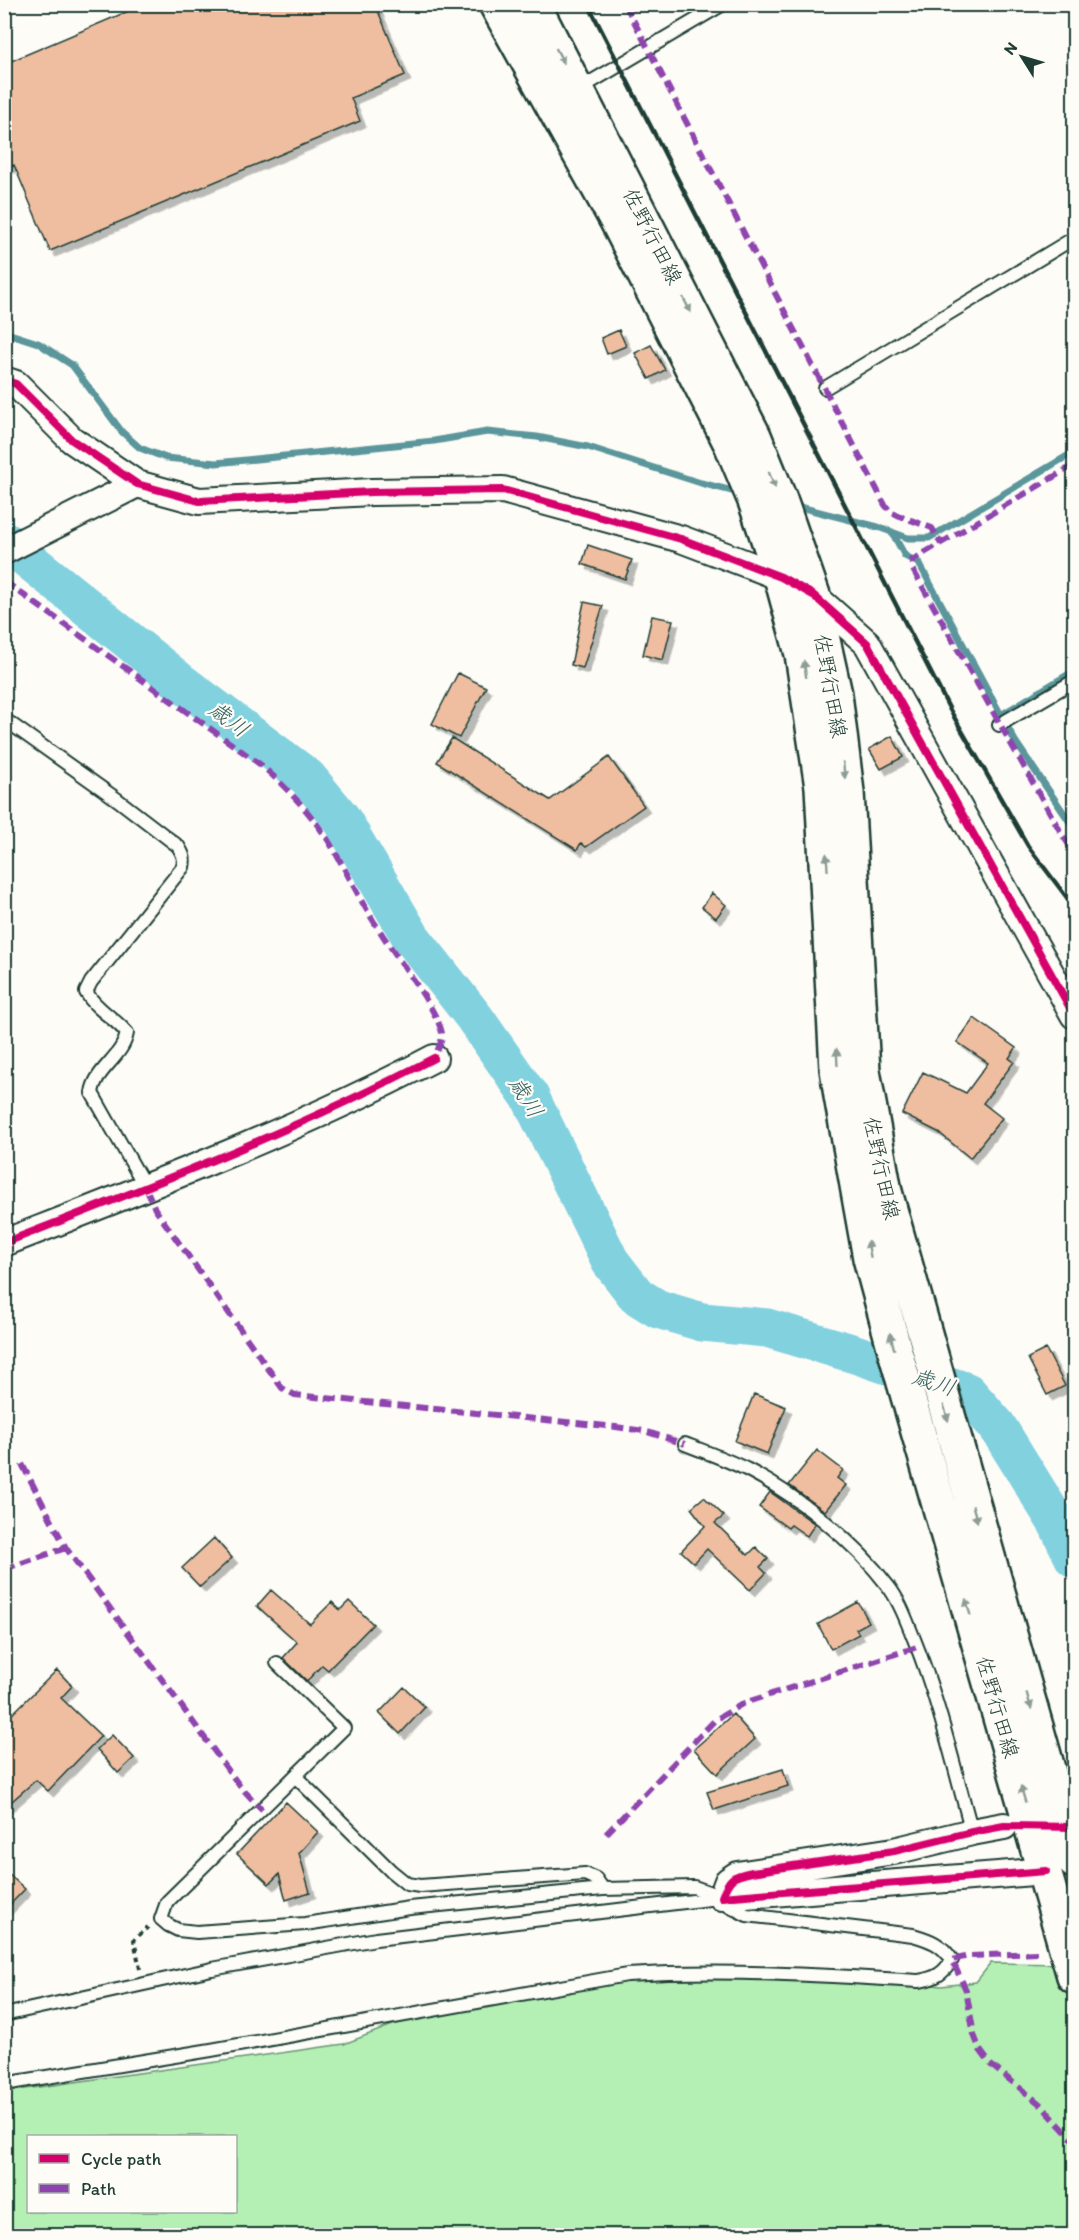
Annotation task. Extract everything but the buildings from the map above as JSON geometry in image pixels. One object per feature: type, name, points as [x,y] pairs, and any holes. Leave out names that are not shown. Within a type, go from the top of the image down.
[{"type":"main road","name":"佐野行田線","points":[[496,4],[617,221],[731,444],[755,501],[781,577],[802,654],[822,787],[837,1069],[870,1258],[920,1438],[1060,1866]]},
{"type":"main road","name":"佐野行田線","points":[[533,4],[754,436],[780,500],[813,594],[835,694],[847,792],[863,1071],[885,1192],[959,1458],[1060,1866],[1056,1911],[1074,1976]]},
{"type":"street","points":[[4,380],[16,384],[72,440],[137,484],[199,501],[372,492],[503,490],[681,538],[781,577],[813,594],[867,644],[1074,1015]]},
{"type":"street","points":[[4,551],[137,484]]},
{"type":"street","points":[[4,1243],[267,1139],[377,1089],[434,1059]]},
{"type":"street","points":[[1004,1826],[894,1851],[737,1875],[728,1881],[722,1897],[1060,1866]]},
{"type":"lane","points":[[578,90],[723,4]]},
{"type":"lane","points":[[825,388],[1074,238]]},
{"type":"lane","points":[[999,724],[1074,681]]},
{"type":"lane","points":[[4,719],[118,800],[178,846],[183,854],[183,867],[91,982],[87,992],[92,1002],[120,1024],[127,1033],[122,1046],[93,1083],[92,1093],[146,1188]]},
{"type":"lane","points":[[685,1444],[748,1470],[787,1494],[825,1523],[863,1557],[890,1587],[929,1674],[972,1832]]},
{"type":"lane","points":[[4,2084],[211,2050],[627,1975],[691,1971],[762,1972],[919,1981],[936,1978],[945,1971],[952,1960],[944,1948],[913,1935],[747,1915],[729,1906],[722,1897],[694,1887],[603,1889],[410,1908],[305,1924],[197,1932],[178,1930],[161,1919],[167,1902],[344,1728],[277,1664]]},
{"type":"lane","points":[[295,1776],[407,1884],[420,1886],[585,1874],[596,1879],[603,1889]]},
{"type":"lane","points":[[4,2015],[212,1969],[376,1939],[722,1897]]},
{"type":"path","points":[[134,1940],[141,1974]]},
{"type":"green space","points":[[991,1963],[1074,1964],[1074,2235],[5,2235],[4,2092],[344,2044],[395,2024],[627,1975],[877,1978],[941,1986],[976,1982]]},
{"type":"waterway","points":[[4,332],[38,343],[72,365],[122,432],[140,448],[166,458],[216,463],[434,441],[487,432],[537,437],[588,447],[740,493]]},
{"type":"waterway","points":[[792,505],[878,527],[908,538],[929,538],[1074,452]]},
{"type":"waterway","points":[[892,532],[905,556],[919,563],[1015,741],[1074,828]]},
{"type":"waterway","name":"歳川","points":[[4,540],[179,681],[307,777],[341,818],[411,937],[474,1017],[530,1097],[610,1261],[637,1296],[658,1309],[702,1322],[767,1328],[855,1354],[967,1392],[997,1426],[1057,1523],[1074,1558]]},
{"type":"waterway","points":[[1001,715],[1074,671]]},
{"type":"railway","points":[[588,4],[950,710],[1028,846],[1074,907]]},
{"type":"marked path","points":[[625,4],[885,505],[892,513],[932,528],[941,544]]},
{"type":"marked path","points":[[1074,465],[912,560],[912,568],[1074,852]]},
{"type":"marked path","points":[[4,581],[261,765],[297,800],[328,840],[373,920],[432,1010],[442,1033],[441,1043],[434,1058]]},
{"type":"marked path","points":[[146,1188],[155,1209],[282,1388],[295,1395],[616,1427],[644,1431],[685,1444]]},
{"type":"marked path","points":[[22,1464],[66,1548],[239,1785],[262,1810]]},
{"type":"marked path","points":[[4,1569],[66,1548]]},
{"type":"marked path","points":[[606,1834],[715,1720],[744,1703],[917,1647]]},
{"type":"marked path","points":[[1037,1953],[969,1956],[952,1960],[966,1990],[974,2035],[980,2050],[991,2065],[1040,2104],[1074,2141]]},
{"type":"cycle path","points":[[4,380],[16,384],[72,440],[137,484],[199,501],[372,492],[503,490],[681,539],[781,577],[813,595],[867,643],[1074,1015]]},
{"type":"cycle path","points":[[4,1243],[168,1179],[275,1134],[382,1085],[434,1058]]},
{"type":"cycle path","points":[[1046,1871],[722,1897],[732,1879],[752,1872],[894,1851],[1004,1826],[1074,1827]]}]
